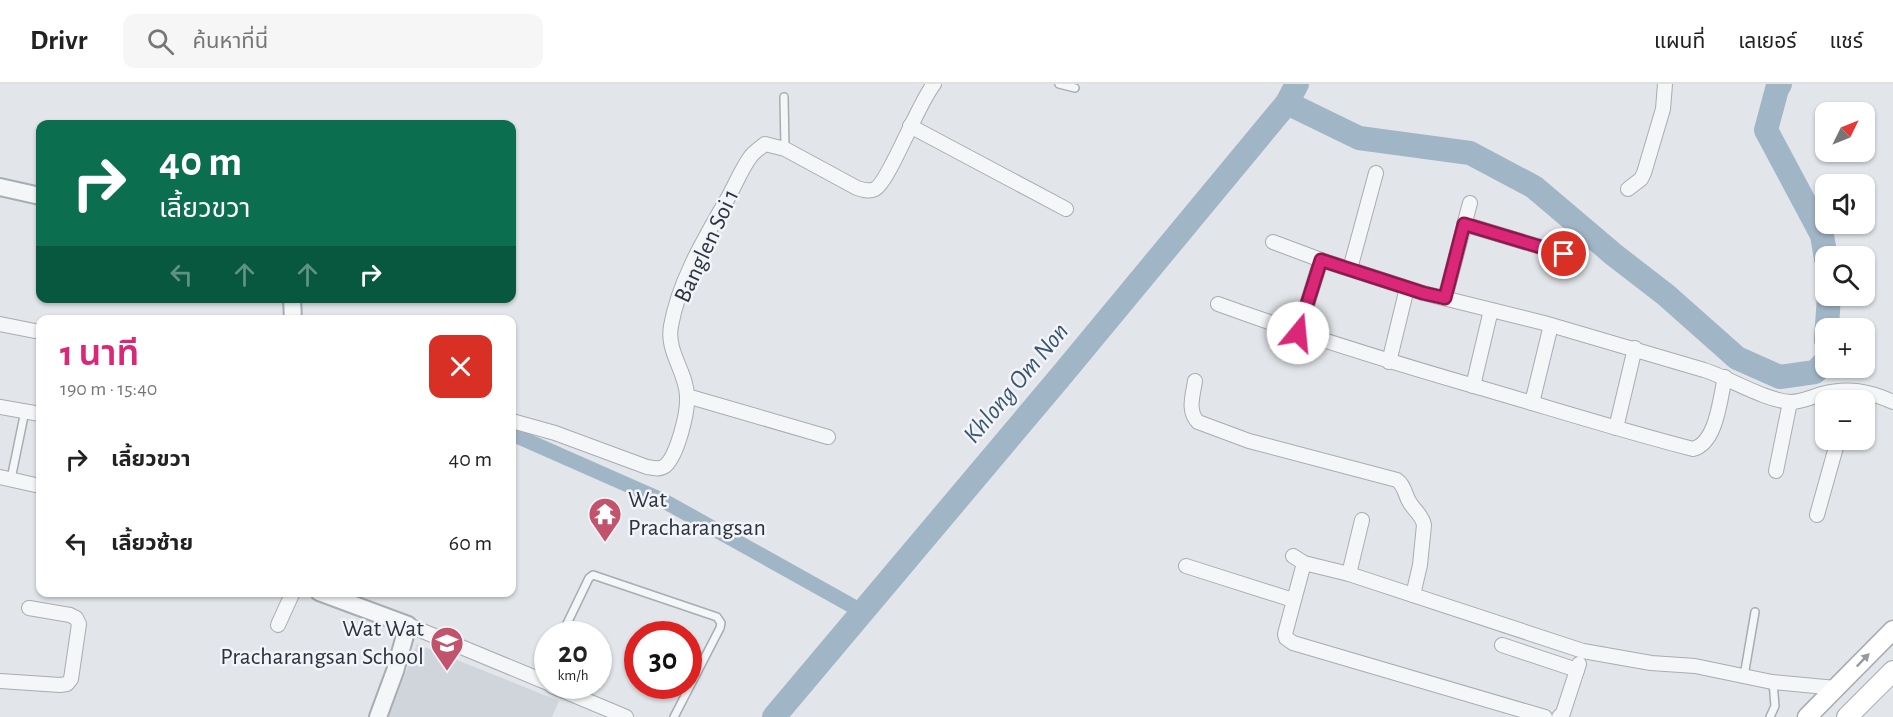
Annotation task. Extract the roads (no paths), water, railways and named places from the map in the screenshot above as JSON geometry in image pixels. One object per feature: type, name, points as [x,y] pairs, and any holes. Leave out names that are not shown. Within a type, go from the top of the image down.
[{"type":"main road","points":[[1808,717],[1893,630]]},
{"type":"main road","points":[[1847,717],[1893,671]]},
{"type":"street","points":[[785,149],[857,188],[866,191],[875,189],[884,182],[910,126],[934,84]]},
{"type":"street","points":[[1628,189],[1641,179],[1644,173],[1663,109],[1665,84]]},
{"type":"street","points":[[910,126],[1066,209]]},
{"type":"street","name":"Banglen Soi 1","points":[[516,422],[555,433],[647,467],[660,468],[666,465],[675,448],[686,414],[685,381],[673,354],[670,339],[671,326],[685,282],[710,229],[751,157],[765,144],[785,149]]},
{"type":"street","points":[[1350,269],[1376,173]]},
{"type":"street","points":[[0,187],[36,195]]},
{"type":"street","points":[[1445,298],[1470,204]]},
{"type":"street","points":[[1464,224],[1564,254]]},
{"type":"street","points":[[1274,242],[1407,288],[1635,348],[1725,377],[1766,396],[1790,402],[1815,395]]},
{"type":"street","points":[[1298,333],[1321,260]]},
{"type":"street","points":[[1389,362],[1407,288]]},
{"type":"street","points":[[1218,304],[1389,362],[1693,449],[1699,447],[1712,434],[1725,377]]},
{"type":"street","points":[[1473,386],[1491,310]]},
{"type":"street","points":[[0,324],[36,331]]},
{"type":"street","points":[[1532,403],[1551,325]]},
{"type":"street","points":[[1616,428],[1635,348]]},
{"type":"street","points":[[1195,381],[1191,410],[1192,416],[1198,422],[1269,447],[1397,480],[1404,486],[1407,498],[1423,519],[1424,525],[1420,565],[1413,595]]},
{"type":"street","points":[[1875,394],[1893,402]]},
{"type":"street","points":[[687,396],[828,437]]},
{"type":"street","points":[[1776,471],[1790,402]]},
{"type":"street","points":[[0,407],[36,413]]},
{"type":"street","points":[[1817,515],[1835,450]]},
{"type":"street","points":[[6,478],[36,485]]},
{"type":"street","points":[[1349,574],[1362,520]]},
{"type":"street","points":[[1545,717],[1293,643],[1284,634],[1293,600],[1298,560],[1349,574],[1583,651],[1651,663],[1695,666],[1772,682],[1836,688]]},
{"type":"street","points":[[1186,566],[1293,600]]},
{"type":"street","points":[[278,624],[291,597]]},
{"type":"street","points":[[336,597],[534,678]]},
{"type":"street","points":[[0,681],[60,685],[67,684],[71,679],[79,624],[76,618],[29,608]]},
{"type":"street","points":[[378,717],[395,671],[408,625]]},
{"type":"street","points":[[1502,645],[1577,670]]},
{"type":"street","points":[[1559,717],[1563,713],[1583,651]]},
{"type":"street","points":[[583,699],[626,717]]},
{"type":"lane","points":[[1059,84],[1075,88]]},
{"type":"lane","points":[[784,97],[785,149]]},
{"type":"lane","points":[[6,478],[25,411]]},
{"type":"lane","points":[[568,621],[589,578],[593,575],[717,617],[721,622],[720,628],[674,717]]},
{"type":"lane","points":[[1744,676],[1755,612]]},
{"type":"lane","points":[[1770,717],[1775,706],[1772,682]]},
{"type":"waterway","name":"Khlong Om Non","points":[[774,717],[1287,103],[1297,84]]},
{"type":"waterway","points":[[1780,84],[1766,130],[1822,235],[1824,246]]},
{"type":"waterway","points":[[1287,103],[1359,138],[1470,153],[1534,187],[1613,254],[1666,295],[1737,358],[1780,377],[1815,372]]},
{"type":"waterway","points":[[1828,306],[1828,318]]},
{"type":"waterway","points":[[516,436],[664,501],[863,612]]},
{"type":"place","name":"Wat Pracharangsan","points":[[605,543]]},
{"type":"place","name":"Wat Wat Pracharangsan School","points":[[447,672]]}]
